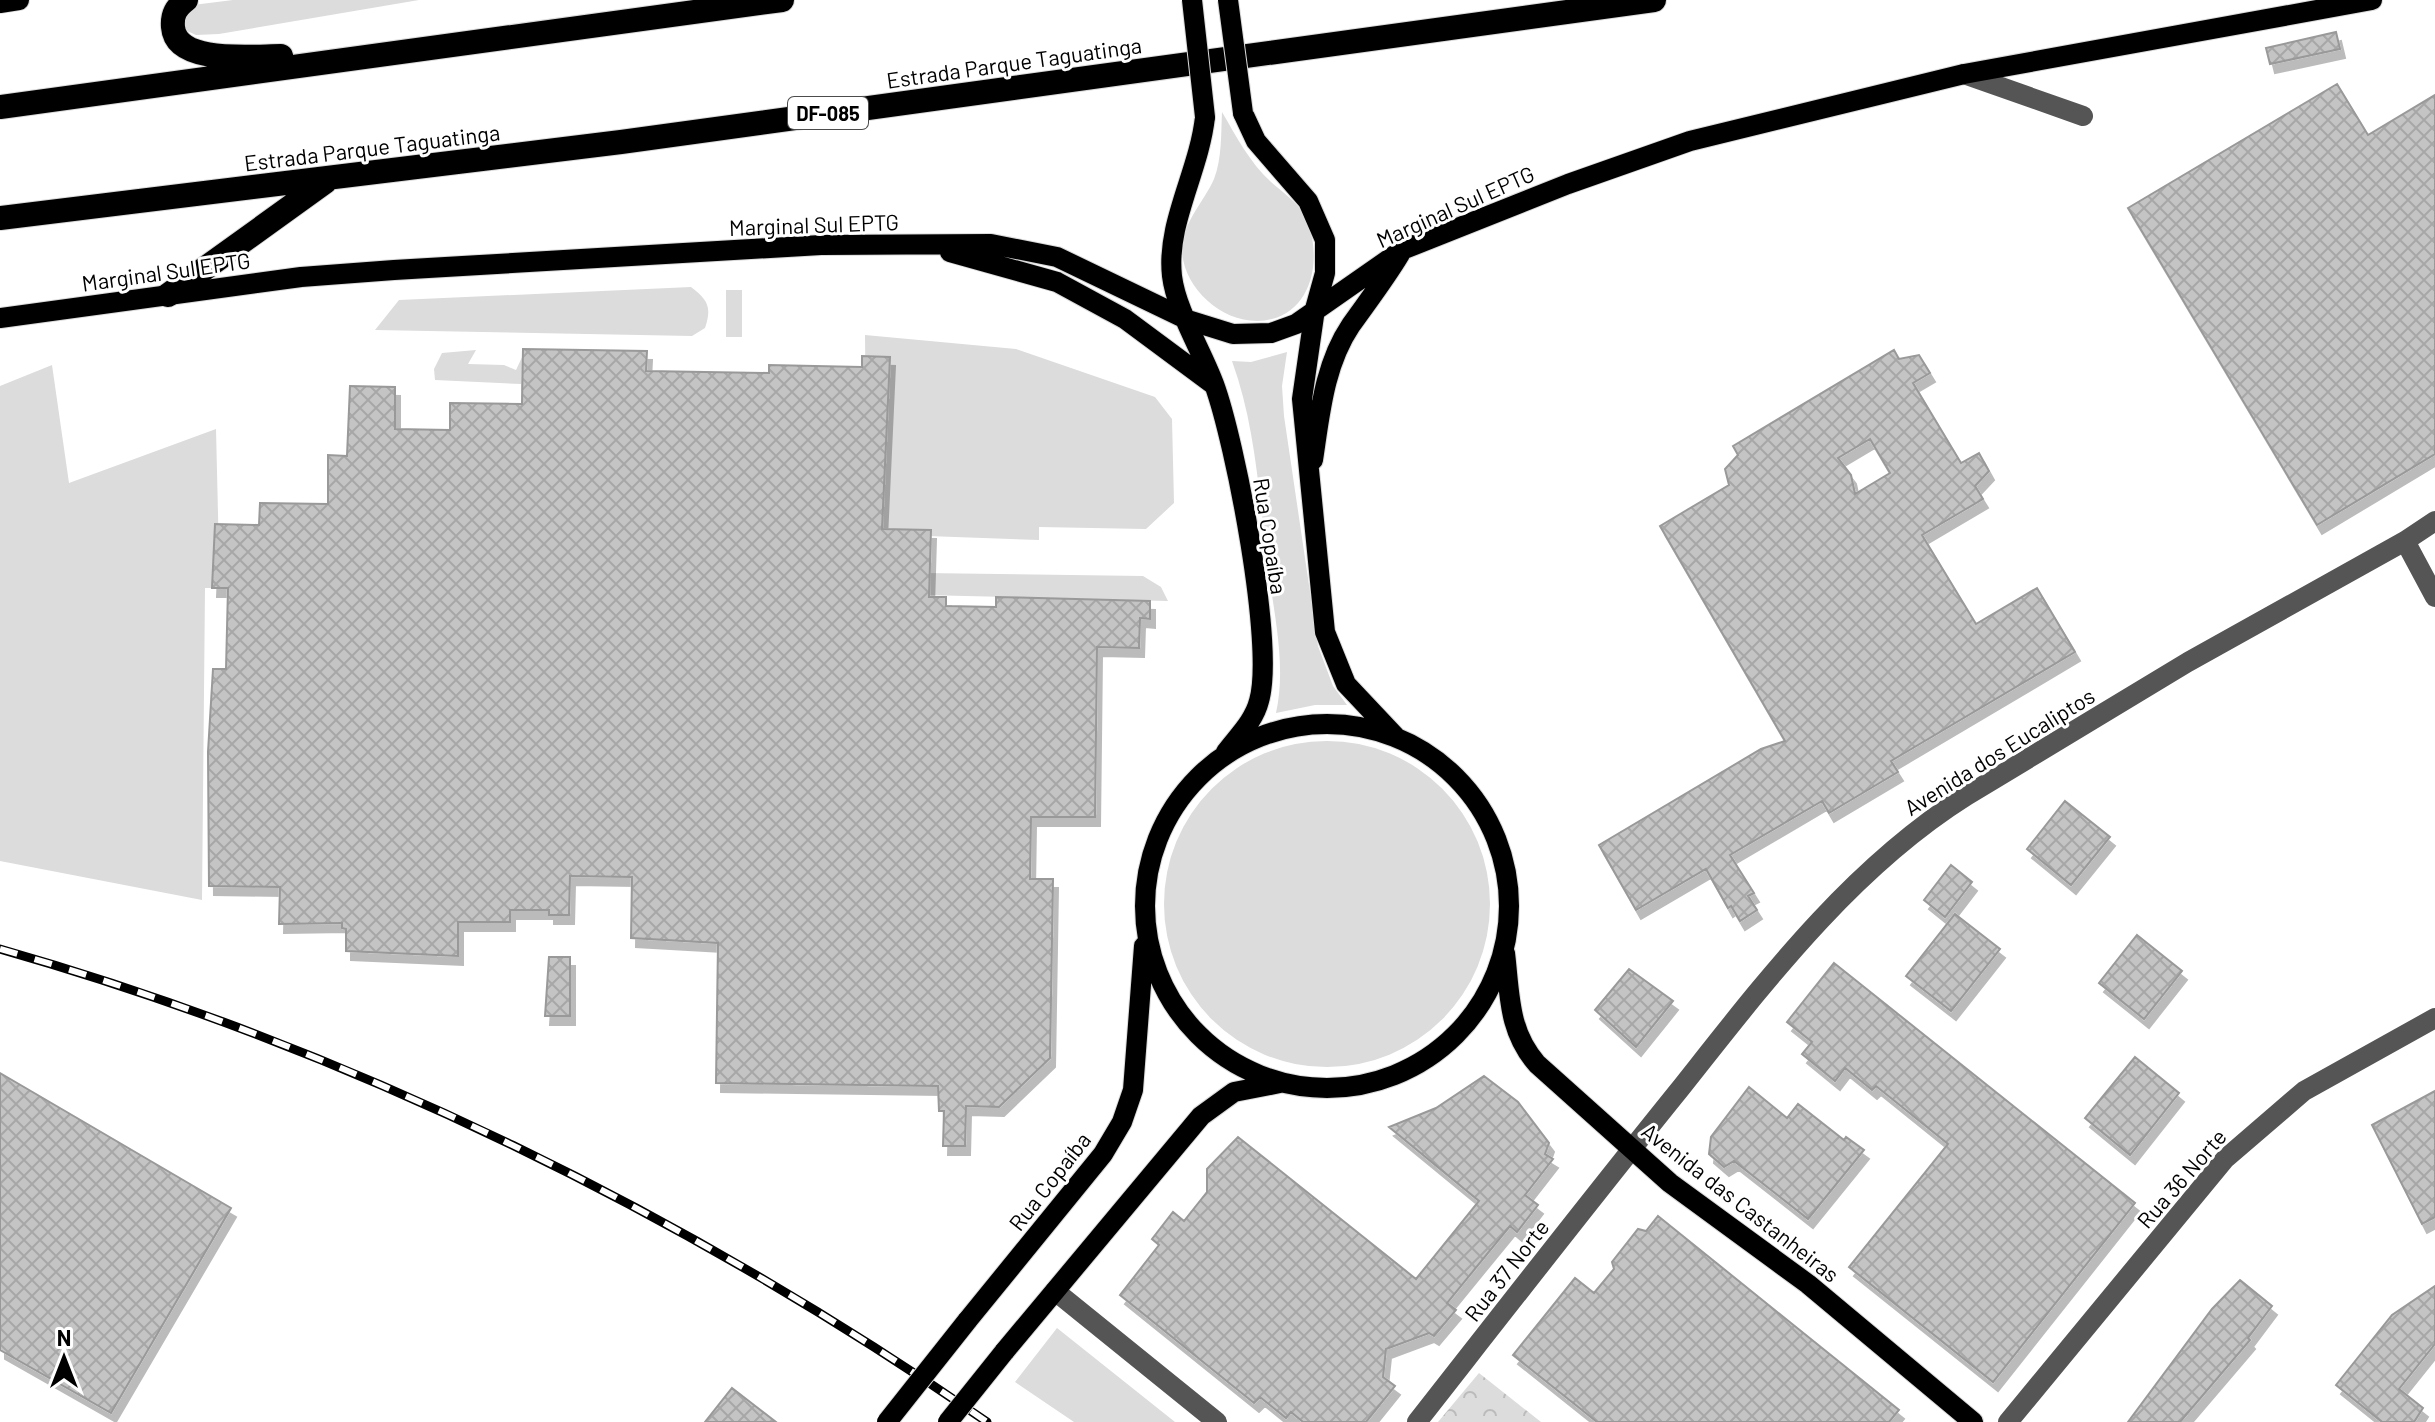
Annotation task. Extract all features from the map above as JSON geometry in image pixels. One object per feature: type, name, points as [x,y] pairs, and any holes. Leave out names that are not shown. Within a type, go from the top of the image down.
[{"type":"highway","points":[[186,0],[175,9],[174,37],[198,54],[351,58]]},
{"type":"highway","points":[[0,107],[782,0]]},
{"type":"highway","name":"Estrada Parque Taguatinga","points":[[0,218],[329,179],[1654,0]]},
{"type":"highway","points":[[168,295],[329,179]]},
{"type":"main road","points":[[0,3],[19,0]]},
{"type":"main road","name":"Rua Copaíba","points":[[1192,0],[1205,117],[1195,172],[1175,228],[1172,275],[1177,299],[1215,386],[1240,486],[1262,634],[1260,698],[1254,716],[1224,755]]},
{"type":"main road","name":"Rua Copaíba","points":[[1228,0],[1243,113],[1256,141],[1308,201],[1325,240],[1325,273],[1315,309],[1302,399],[1325,632],[1346,684],[1395,736]]},
{"type":"main road","name":"Marginal Sul EPTG","points":[[0,318],[301,277],[394,270],[821,245],[991,244],[1057,257],[1188,320],[1233,334],[1271,333],[1296,324],[1402,250],[1568,184],[1690,141],[1964,74],[2372,0]]},
{"type":"main road","points":[[923,245],[1057,282],[1125,319],[1215,386]]},
{"type":"main road","points":[[1309,488],[1321,400],[1331,369],[1350,327],[1376,295],[1402,250]]},
{"type":"main road","points":[[948,1422],[1201,1116],[1234,1092],[1280,1083],[1337,1088],[1394,1076],[1443,1048],[1482,1005],[1505,953],[1510,901],[1508,874],[1496,835],[1477,800],[1450,770],[1395,736],[1352,725],[1307,725],[1264,735],[1224,755],[1187,788],[1160,830],[1146,877],[1145,926],[1159,979],[1188,1026],[1230,1061],[1280,1083]]},
{"type":"main road","name":"Rua Copaíba","points":[[887,1422],[1103,1154],[1122,1122],[1134,1077],[1145,926]]},
{"type":"main road","name":"Avenida das Castanheiras","points":[[1505,953],[1513,1020],[1520,1045],[1537,1064],[1670,1183],[1808,1284],[1973,1422]]},
{"type":"street","points":[[1964,74],[2083,116]]},
{"type":"street","name":"Avenida dos Eucaliptos","points":[[1632,1148],[1806,935],[1869,871],[1931,818],[2188,662],[2405,541],[2435,521]]},
{"type":"street","points":[[2405,541],[2435,597]]},
{"type":"street","name":"Rua 36 Norte","points":[[2008,1422],[2225,1159],[2304,1091],[2435,1018]]},
{"type":"street","name":"Rua 37 Norte","points":[[1417,1422],[1632,1148]]},
{"type":"street","points":[[1055,1291],[1217,1422]]},
{"type":"green space","points":[[233,0],[419,0],[219,34],[196,35],[185,30],[184,12],[193,5]]},
{"type":"green space","points":[[1222,112],[1263,175],[1298,206],[1310,231],[1314,261],[1306,290],[1287,313],[1272,319],[1240,319],[1226,313],[1200,293],[1185,266],[1182,251],[1185,232],[1217,171]]},
{"type":"green space","points":[[691,287],[705,300],[708,309],[705,328],[692,336],[375,330],[399,300]]},
{"type":"green space","points":[[726,290],[742,290],[742,337],[726,337]]},
{"type":"green space","points":[[865,335],[1016,349],[1155,397],[1172,419],[1174,503],[1146,529],[1039,527],[1039,540],[927,536],[867,547]]},
{"type":"green space","points":[[476,350],[468,364],[504,365],[516,370],[523,355],[576,351],[521,406],[521,384],[435,380],[434,369],[442,353]]},
{"type":"green space","points":[[1287,352],[1282,386],[1284,416],[1318,646],[1333,686],[1347,705],[1315,705],[1276,713],[1280,675],[1278,637],[1251,434],[1232,361],[1251,362]]},
{"type":"green space","points":[[52,365],[69,483],[216,429],[219,556],[237,588],[205,588],[202,900],[0,861],[0,386]]},
{"type":"green space","points":[[923,573],[1143,576],[1161,587],[1168,601],[924,595]]},
{"type":"green space","points":[[1311,741],[1343,741],[1390,753],[1418,768],[1443,788],[1463,813],[1478,841],[1487,872],[1490,904],[1487,936],[1478,967],[1463,995],[1443,1020],[1418,1040],[1390,1055],[1343,1067],[1311,1067],[1280,1060],[1250,1048],[1223,1030],[1201,1008],[1183,981],[1171,951],[1164,920],[1164,888],[1171,857],[1183,827],[1201,800],[1223,778],[1250,760],[1280,748]]},
{"type":"green space","points":[[1057,1328],[1175,1422],[1074,1422],[1015,1382]]},
{"type":"green space","points":[[1479,1373],[1541,1422],[1438,1422]]},
{"type":"building","points":[[2336,32],[2340,49],[2270,64],[2266,48]]},
{"type":"building","points":[[2337,84],[2368,135],[2435,95],[2435,454],[2317,525],[2128,208]]},
{"type":"building","points":[[523,349],[647,351],[646,371],[769,373],[769,365],[862,367],[862,356],[890,357],[882,529],[931,530],[929,597],[946,597],[946,606],[996,607],[996,597],[1150,601],[1150,619],[1140,618],[1139,648],[1097,647],[1095,817],[1031,817],[1030,879],[1053,879],[1050,1058],[999,1107],[966,1106],[965,1146],[943,1146],[944,1111],[939,1111],[938,1086],[716,1083],[718,943],[631,938],[632,877],[570,876],[569,915],[549,915],[549,910],[510,910],[510,922],[458,922],[458,956],[346,951],[346,929],[342,928],[342,923],[279,924],[280,887],[209,886],[208,752],[213,669],[226,669],[228,588],[212,588],[215,524],[259,525],[260,503],[328,504],[328,455],[347,456],[350,386],[395,387],[395,429],[450,430],[450,403],[522,404]]},
{"type":"building","points":[[1894,350],[1899,359],[1919,355],[1930,373],[1913,383],[1961,463],[1979,453],[1989,471],[1975,486],[1983,499],[1922,535],[1976,624],[2037,588],[2075,652],[1891,761],[1898,772],[1829,813],[1822,801],[1730,855],[1754,893],[1748,896],[1757,910],[1740,921],[1731,906],[1728,908],[1706,869],[1636,910],[1599,845],[1761,749],[1785,741],[1660,526],[1729,485],[1725,469],[1738,455],[1733,446]],"holes":[[[1870,439],[1890,473],[1855,494],[1851,475],[1838,458]]]},
{"type":"building","points":[[2065,801],[2110,837],[2071,885],[2027,849]]},
{"type":"building","points":[[1951,865],[1972,882],[1945,917],[1924,900]]},
{"type":"building","points":[[1955,914],[2000,949],[1951,1011],[1906,976]]},
{"type":"building","points":[[2137,935],[2182,971],[2144,1019],[2099,983]]},
{"type":"building","points":[[549,957],[570,957],[570,1016],[545,1016]]},
{"type":"building","points":[[1834,963],[2135,1203],[1993,1382],[1849,1267],[1948,1144],[1876,1086],[1872,1090],[1845,1068],[1835,1081],[1802,1054],[1812,1042],[1787,1022]]},
{"type":"building","points":[[1629,969],[1673,1001],[1636,1047],[1595,1010]]},
{"type":"building","points":[[2135,1057],[2179,1093],[2130,1155],[2085,1118]]},
{"type":"building","points":[[0,1073],[231,1208],[111,1413],[0,1350]]},
{"type":"building","points":[[1484,1076],[1518,1102],[1549,1143],[1545,1154],[1553,1159],[1525,1195],[1538,1205],[1517,1232],[1510,1226],[1447,1303],[1456,1310],[1434,1336],[1429,1333],[1386,1349],[1383,1377],[1395,1386],[1366,1422],[1303,1422],[1291,1412],[1286,1418],[1260,1397],[1254,1403],[1120,1295],[1159,1245],[1152,1239],[1173,1212],[1184,1221],[1207,1192],[1207,1169],[1238,1137],[1416,1279],[1479,1201],[1389,1127],[1436,1108]]},
{"type":"building","points":[[1749,1087],[1787,1118],[1798,1104],[1844,1140],[1846,1137],[1864,1150],[1808,1219],[1734,1161],[1724,1167],[1709,1154],[1711,1137]]},
{"type":"building","points":[[2435,1091],[2435,1217],[2422,1224],[2372,1125]]},
{"type":"building","points":[[1658,1216],[1899,1410],[1889,1422],[1597,1422],[1513,1355],[1575,1278],[1594,1293],[1614,1269],[1612,1262],[1638,1229],[1646,1231]]},
{"type":"building","points":[[2240,1280],[2272,1306],[2248,1338],[2250,1340],[2180,1422],[2128,1422],[2212,1309]]},
{"type":"building","points":[[2435,1286],[2435,1344],[2399,1389],[2423,1408],[2414,1422],[2382,1422],[2336,1385],[2392,1315]]},
{"type":"building","points":[[732,1388],[776,1422],[705,1422]]},
{"type":"railway","points":[[0,949],[131,990],[261,1036],[388,1088],[513,1145],[636,1208],[756,1275],[873,1346],[987,1422]]}]
